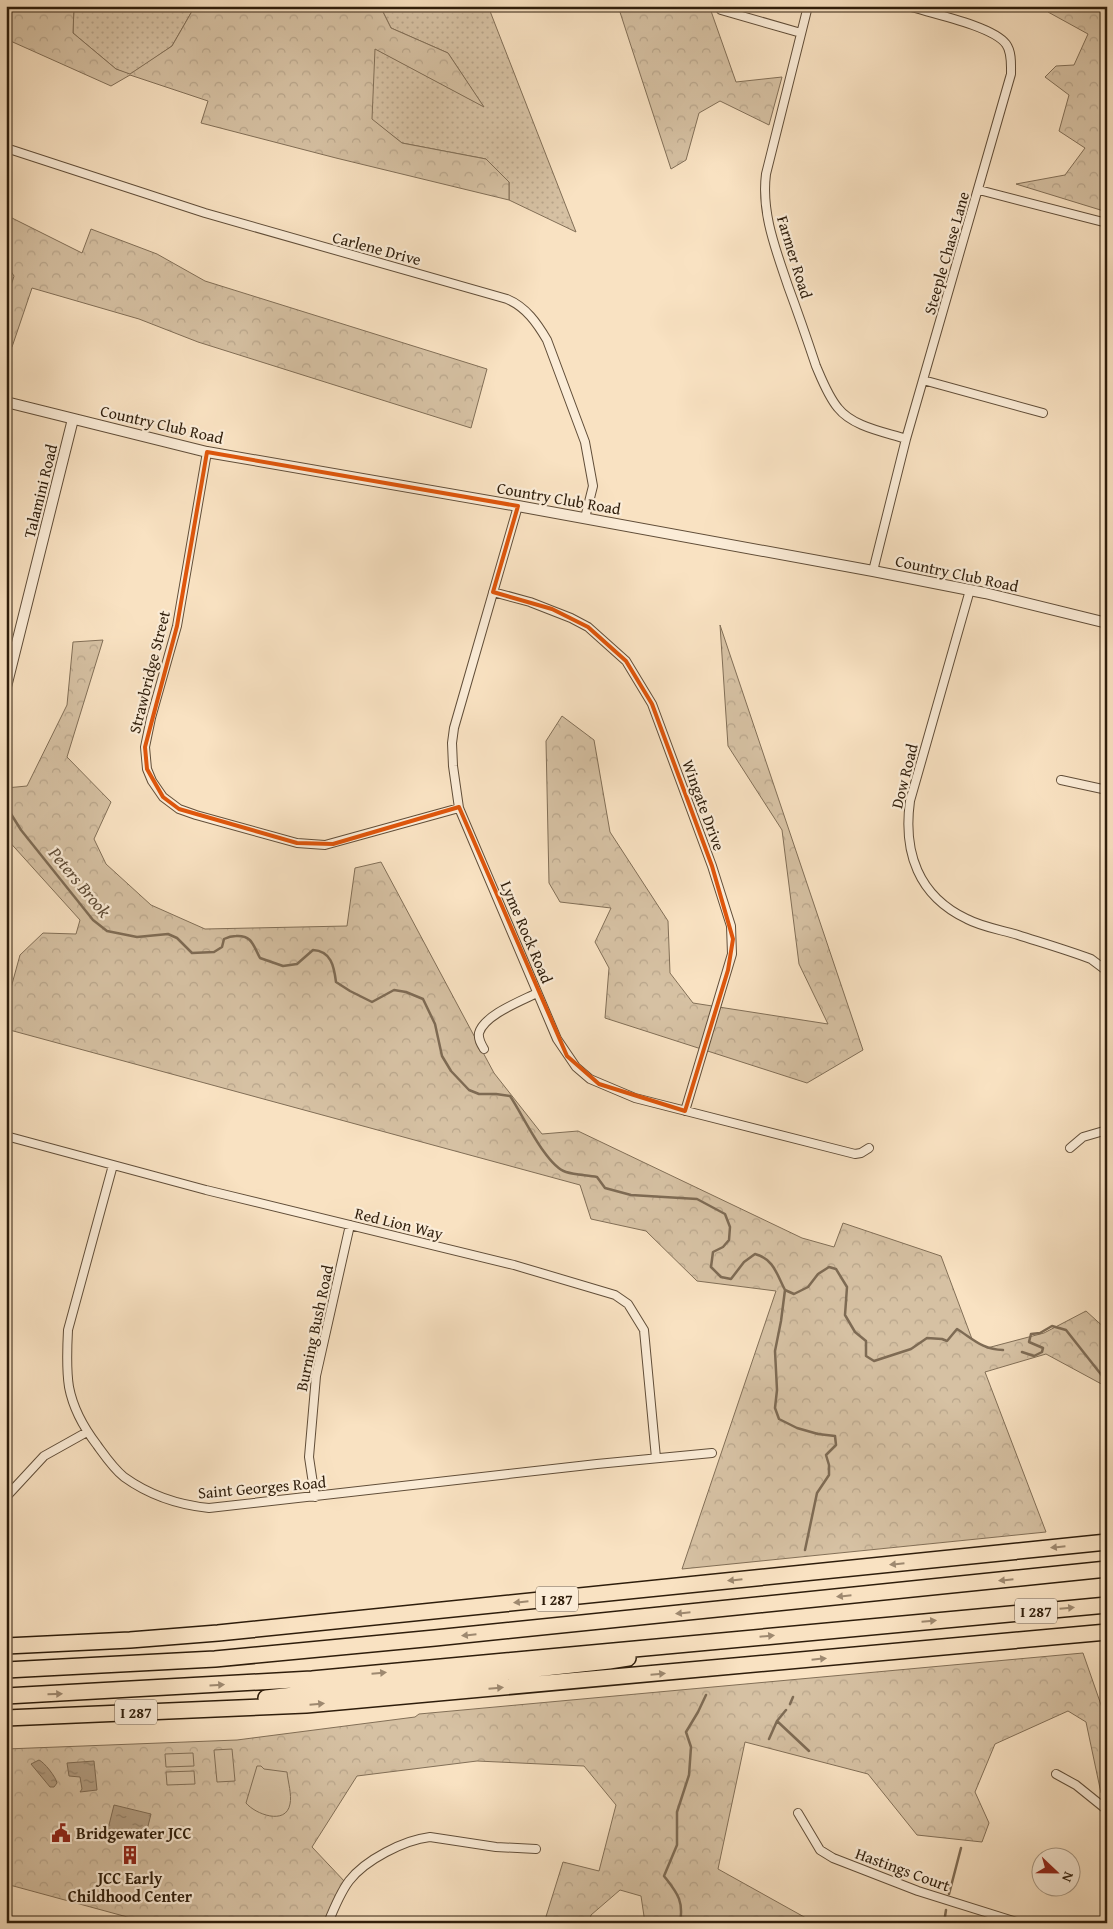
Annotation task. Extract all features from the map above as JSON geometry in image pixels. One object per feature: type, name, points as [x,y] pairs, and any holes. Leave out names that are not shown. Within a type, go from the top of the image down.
[{"type":"highway","name":"I 287","points":[[6,1646],[120,1641],[218,1633],[1107,1542]]},
{"type":"highway","name":"I 287","points":[[6,1670],[42,1670],[215,1659],[1107,1569]]},
{"type":"highway","name":"I 287","points":[[6,1696],[312,1679],[1107,1605]]},
{"type":"highway","name":"I 287","points":[[6,1718],[198,1709],[221,1710],[316,1704],[1107,1632]]},
{"type":"highway","points":[[198,1709],[221,1703],[609,1661],[718,1641]]},
{"type":"street","name":"Farmer Road","points":[[808,6],[766,174],[764,188],[772,239],[816,366],[824,385],[837,407],[852,419],[906,439]]},
{"type":"street","name":"Steeple Chase Lane","points":[[873,571],[906,439],[1011,74],[1008,49],[1005,43],[988,32],[908,6]]},
{"type":"street","points":[[721,10],[802,32]]},
{"type":"street","name":"Carlene Drive","points":[[6,148],[204,213],[507,299],[517,304],[538,325],[547,340],[585,442],[593,486],[585,518]]},
{"type":"street","points":[[978,190],[1107,223]]},
{"type":"street","points":[[923,380],[1042,413]]},
{"type":"street","name":"Country Club Road","points":[[6,402],[207,452],[518,506],[873,571],[970,590],[1107,623]]},
{"type":"street","name":"Talamini Road","points":[[6,687],[73,419]]},
{"type":"street","name":"Strawbridge Street","points":[[207,452],[177,626],[151,718],[145,748],[147,769],[153,782],[169,803],[196,815],[297,842],[325,845],[459,808]]},
{"type":"street","name":"Lyme Rock Road","points":[[518,506],[454,728],[452,766],[459,808],[557,1039],[576,1067],[590,1079],[635,1098],[854,1154],[861,1153],[869,1148]]},
{"type":"street","name":"Dow Road","points":[[970,590],[910,801],[907,823],[913,861],[926,886],[935,897],[966,919],[1091,959],[1107,971]]},
{"type":"street","name":"Wingate Drive","points":[[493,592],[530,602],[571,618],[588,627],[626,661],[652,704],[712,866],[731,926],[732,954],[685,1111]]},
{"type":"street","points":[[1061,780],[1107,790]]},
{"type":"street","points":[[484,1048],[479,1039],[479,1034],[484,1023],[501,1011],[537,993]]},
{"type":"street","points":[[1070,1148],[1083,1137],[1107,1130]]},
{"type":"street","name":"Red Lion Way","points":[[6,1136],[206,1190],[514,1265],[615,1294],[628,1304],[644,1330],[656,1458]]},
{"type":"street","name":"Saint Georges Road","points":[[113,1165],[68,1330],[66,1353],[69,1388],[87,1432],[112,1465],[124,1477],[145,1490],[175,1502],[209,1508],[712,1453]]},
{"type":"street","name":"Burning Bush Road","points":[[315,1497],[309,1457],[315,1382],[350,1225]]},
{"type":"street","points":[[6,1498],[44,1456],[87,1432]]},
{"type":"street","points":[[1056,1774],[1076,1785],[1107,1810]]},
{"type":"street","name":"Hastings Court","points":[[798,1813],[820,1850],[833,1858],[918,1891],[1020,1923]]},
{"type":"street","points":[[328,1923],[336,1903],[350,1880],[376,1858],[401,1844],[430,1837],[496,1847],[536,1849]]},
{"type":"highlighted area","points":[[207,452],[518,506],[493,592],[552,609],[588,627],[626,661],[652,704],[712,866],[733,939],[728,970],[685,1111],[599,1084],[567,1056],[459,807],[333,844],[297,843],[179,809],[163,797],[147,769],[145,747],[177,626]]},
{"type":"green space","points":[[6,6],[74,6],[73,33],[116,69],[130,74],[172,46],[195,6],[371,6],[382,10],[391,28],[448,53],[484,107],[375,49],[372,119],[402,143],[486,159],[509,182],[509,200],[201,123],[208,101],[130,75],[111,86],[6,39]]},
{"type":"green space","points":[[74,6],[195,6],[172,46],[130,75],[116,69],[73,33]]},
{"type":"green space","points":[[371,6],[488,6],[576,232],[509,200],[509,182],[486,159],[402,143],[371,119],[374,48],[483,106],[448,53],[391,28],[382,10]]},
{"type":"green space","points":[[618,6],[719,6],[711,11],[736,82],[782,77],[769,125],[720,101],[699,113],[686,160],[671,169]]},
{"type":"green space","points":[[1045,6],[1107,6],[1107,212],[1016,184],[1065,175],[1085,148],[1059,131],[1069,95],[1045,77],[1056,66],[1074,65],[1088,34],[1048,12]]},
{"type":"green space","points":[[6,215],[82,253],[91,229],[157,254],[205,281],[487,369],[471,428],[198,342],[139,319],[32,288],[12,347],[6,346],[6,292],[9,292],[14,276],[6,264]]},
{"type":"green space","points":[[720,625],[863,1050],[807,1083],[605,1018],[609,968],[595,942],[611,908],[560,902],[549,883],[546,741],[562,716],[594,740],[610,832],[668,921],[670,973],[693,1003],[828,1024],[799,964],[782,830],[728,746]]},
{"type":"green space","points":[[103,640],[67,757],[111,802],[94,839],[106,864],[151,905],[205,929],[347,926],[355,868],[381,862],[494,1073],[542,1134],[578,1131],[802,1238],[834,1247],[843,1223],[941,1256],[972,1339],[987,1348],[1044,1333],[1086,1311],[1107,1330],[1107,1387],[1046,1354],[985,1372],[1046,1532],[682,1569],[776,1291],[697,1281],[646,1231],[591,1219],[580,1185],[6,1029],[6,1006],[20,955],[43,933],[76,934],[80,920],[6,838],[6,788],[27,786],[67,705],[73,642]]},
{"type":"green space","points":[[1083,1653],[1107,1722],[1107,1796],[1101,1793],[1086,1722],[1068,1711],[995,1744],[975,1792],[989,1823],[982,1842],[917,1835],[868,1774],[745,1742],[718,1869],[815,1923],[645,1923],[641,1896],[620,1890],[591,1915],[589,1923],[544,1923],[563,1862],[599,1871],[616,1805],[584,1766],[477,1761],[357,1776],[312,1847],[346,1883],[331,1923],[143,1923],[142,1921],[6,1884],[6,1749],[237,1740],[415,1717],[419,1714]]},
{"type":"green space","points":[[232,1749],[235,1781],[217,1782],[214,1750]]},
{"type":"green space","points":[[193,1753],[194,1766],[166,1767],[165,1754]]},
{"type":"green space","points":[[257,1766],[261,1766],[264,1769],[287,1772],[290,1804],[283,1815],[270,1816],[263,1814],[246,1803]]},
{"type":"green space","points":[[194,1771],[195,1784],[167,1785],[166,1772]]},
{"type":"water","points":[[39,1760],[54,1777],[57,1783],[54,1787],[50,1787],[31,1764]]},
{"type":"water","points":[[94,1761],[97,1790],[80,1792],[82,1789],[80,1777],[69,1776],[67,1763]]},
{"type":"water","points":[[114,1805],[151,1814],[145,1838],[108,1829]]},
{"type":"waterway","name":"Peters Brook","points":[[6,806],[21,830],[93,920],[107,931],[137,937],[168,934],[177,938],[192,953],[214,952],[222,947],[224,939],[231,936],[241,936],[249,939],[260,958],[283,966],[297,964],[313,950],[319,951],[331,960],[336,982],[372,1002],[394,990],[406,992],[423,999],[435,1024],[442,1056],[451,1071],[469,1090],[479,1094],[510,1096],[535,1139],[558,1168],[570,1173],[597,1177],[605,1188],[631,1195],[697,1199],[725,1214],[730,1227],[729,1240],[723,1247],[713,1252],[711,1267],[721,1277],[731,1279],[744,1262],[755,1254],[771,1264],[785,1290],[794,1294],[808,1287],[818,1274],[829,1267],[836,1269],[847,1287],[845,1315],[855,1332],[866,1341],[866,1356],[874,1361],[911,1349],[927,1338],[947,1341],[957,1329],[984,1346],[1003,1350]]},
{"type":"waterway","points":[[785,1290],[775,1351],[777,1390],[775,1408],[779,1419],[797,1428],[818,1434],[835,1436],[836,1445],[826,1455],[829,1475],[817,1493],[805,1550]]},
{"type":"waterway","name":"Peters Brook","points":[[1022,1352],[1034,1356],[1042,1352],[1043,1348],[1029,1342],[1031,1334],[1040,1333],[1052,1326],[1066,1330],[1107,1382]]},
{"type":"waterway","points":[[680,1923],[681,1908],[678,1897],[664,1876],[677,1845],[677,1812],[689,1775],[691,1747],[686,1732],[706,1695]]},
{"type":"waterway","points":[[790,1704],[793,1697]]},
{"type":"waterway","points":[[769,1739],[777,1721],[786,1710]]},
{"type":"waterway","points":[[777,1721],[809,1751]]},
{"type":"waterway","points":[[949,1894],[961,1848]]},
{"type":"waterway","points":[[944,1923],[946,1910]]},
{"type":"place","name":"Bridgewater JCC","points":[[61,1833]]},
{"type":"place","name":"JCC Early Childhood Center","points":[[130,1855]]}]
